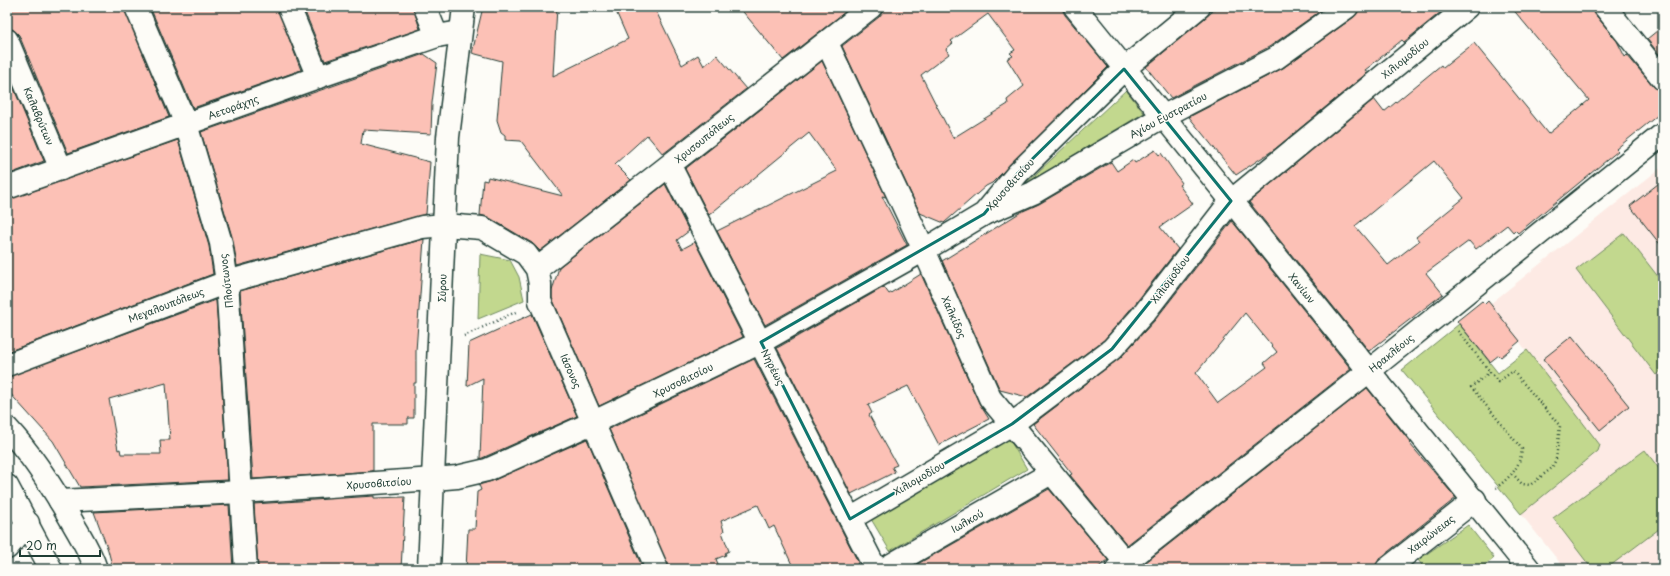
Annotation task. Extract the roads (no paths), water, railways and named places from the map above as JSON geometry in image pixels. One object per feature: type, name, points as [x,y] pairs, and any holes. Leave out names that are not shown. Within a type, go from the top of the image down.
[{"type":"street","name":"Πλούτωνος","points":[[136,7],[186,124],[221,243],[228,282],[246,569]]},
{"type":"street","points":[[289,7],[318,77]]},
{"type":"street","points":[[425,7],[437,36]]},
{"type":"street","name":"Σύρου","points":[[429,569],[448,136],[464,7]]},
{"type":"street","name":"Χρυσουπόλεως","points":[[537,268],[670,166],[871,7]]},
{"type":"street","name":"Χανίων","points":[[1075,7],[1162,117],[1529,569]]},
{"type":"street","name":"Χρυσοβιτσίου","points":[[60,501],[434,480],[457,477],[487,470],[594,422],[761,342],[924,250],[984,214],[1018,174],[1124,69],[1199,7]]},
{"type":"street","name":"Αγίου Ευστρατίου","points":[[984,214],[1034,193],[1162,117],[1276,58],[1347,7]]},
{"type":"street","name":"Χιλιομοδίου","points":[[850,519],[1012,424],[1112,349],[1144,312],[1231,201],[1467,7]]},
{"type":"street","points":[[1605,7],[1663,78]]},
{"type":"street","name":"Αετοράχης","points":[[7,188],[437,36],[460,32]]},
{"type":"street","name":"Καλαβρύτων","points":[[7,40],[61,169]]},
{"type":"street","name":"Χαλκίδος","points":[[827,43],[924,250],[990,398],[1051,473],[1124,567]]},
{"type":"street","name":"Ηρακλέους","points":[[1124,567],[1663,134]]},
{"type":"street","name":"Νηρέως","points":[[670,166],[872,562],[873,569]]},
{"type":"street","points":[[444,224],[482,228],[526,254],[537,268]]},
{"type":"street","name":"Μεγαλουπόλεως","points":[[7,365],[228,282],[422,227],[444,224]]},
{"type":"street","name":"Ιάσονος","points":[[537,268],[540,284],[540,301],[594,422],[651,564]]},
{"type":"street","points":[[7,428],[38,467],[60,501],[93,557],[96,569]]},
{"type":"street","name":"Ιωλκού","points":[[884,569],[1051,473]]},
{"type":"street","points":[[7,486],[28,523],[51,569]]},
{"type":"street","name":"Χαιρώνειας","points":[[1387,569],[1476,502]]},
{"type":"street","points":[[7,548],[28,523]]}]
